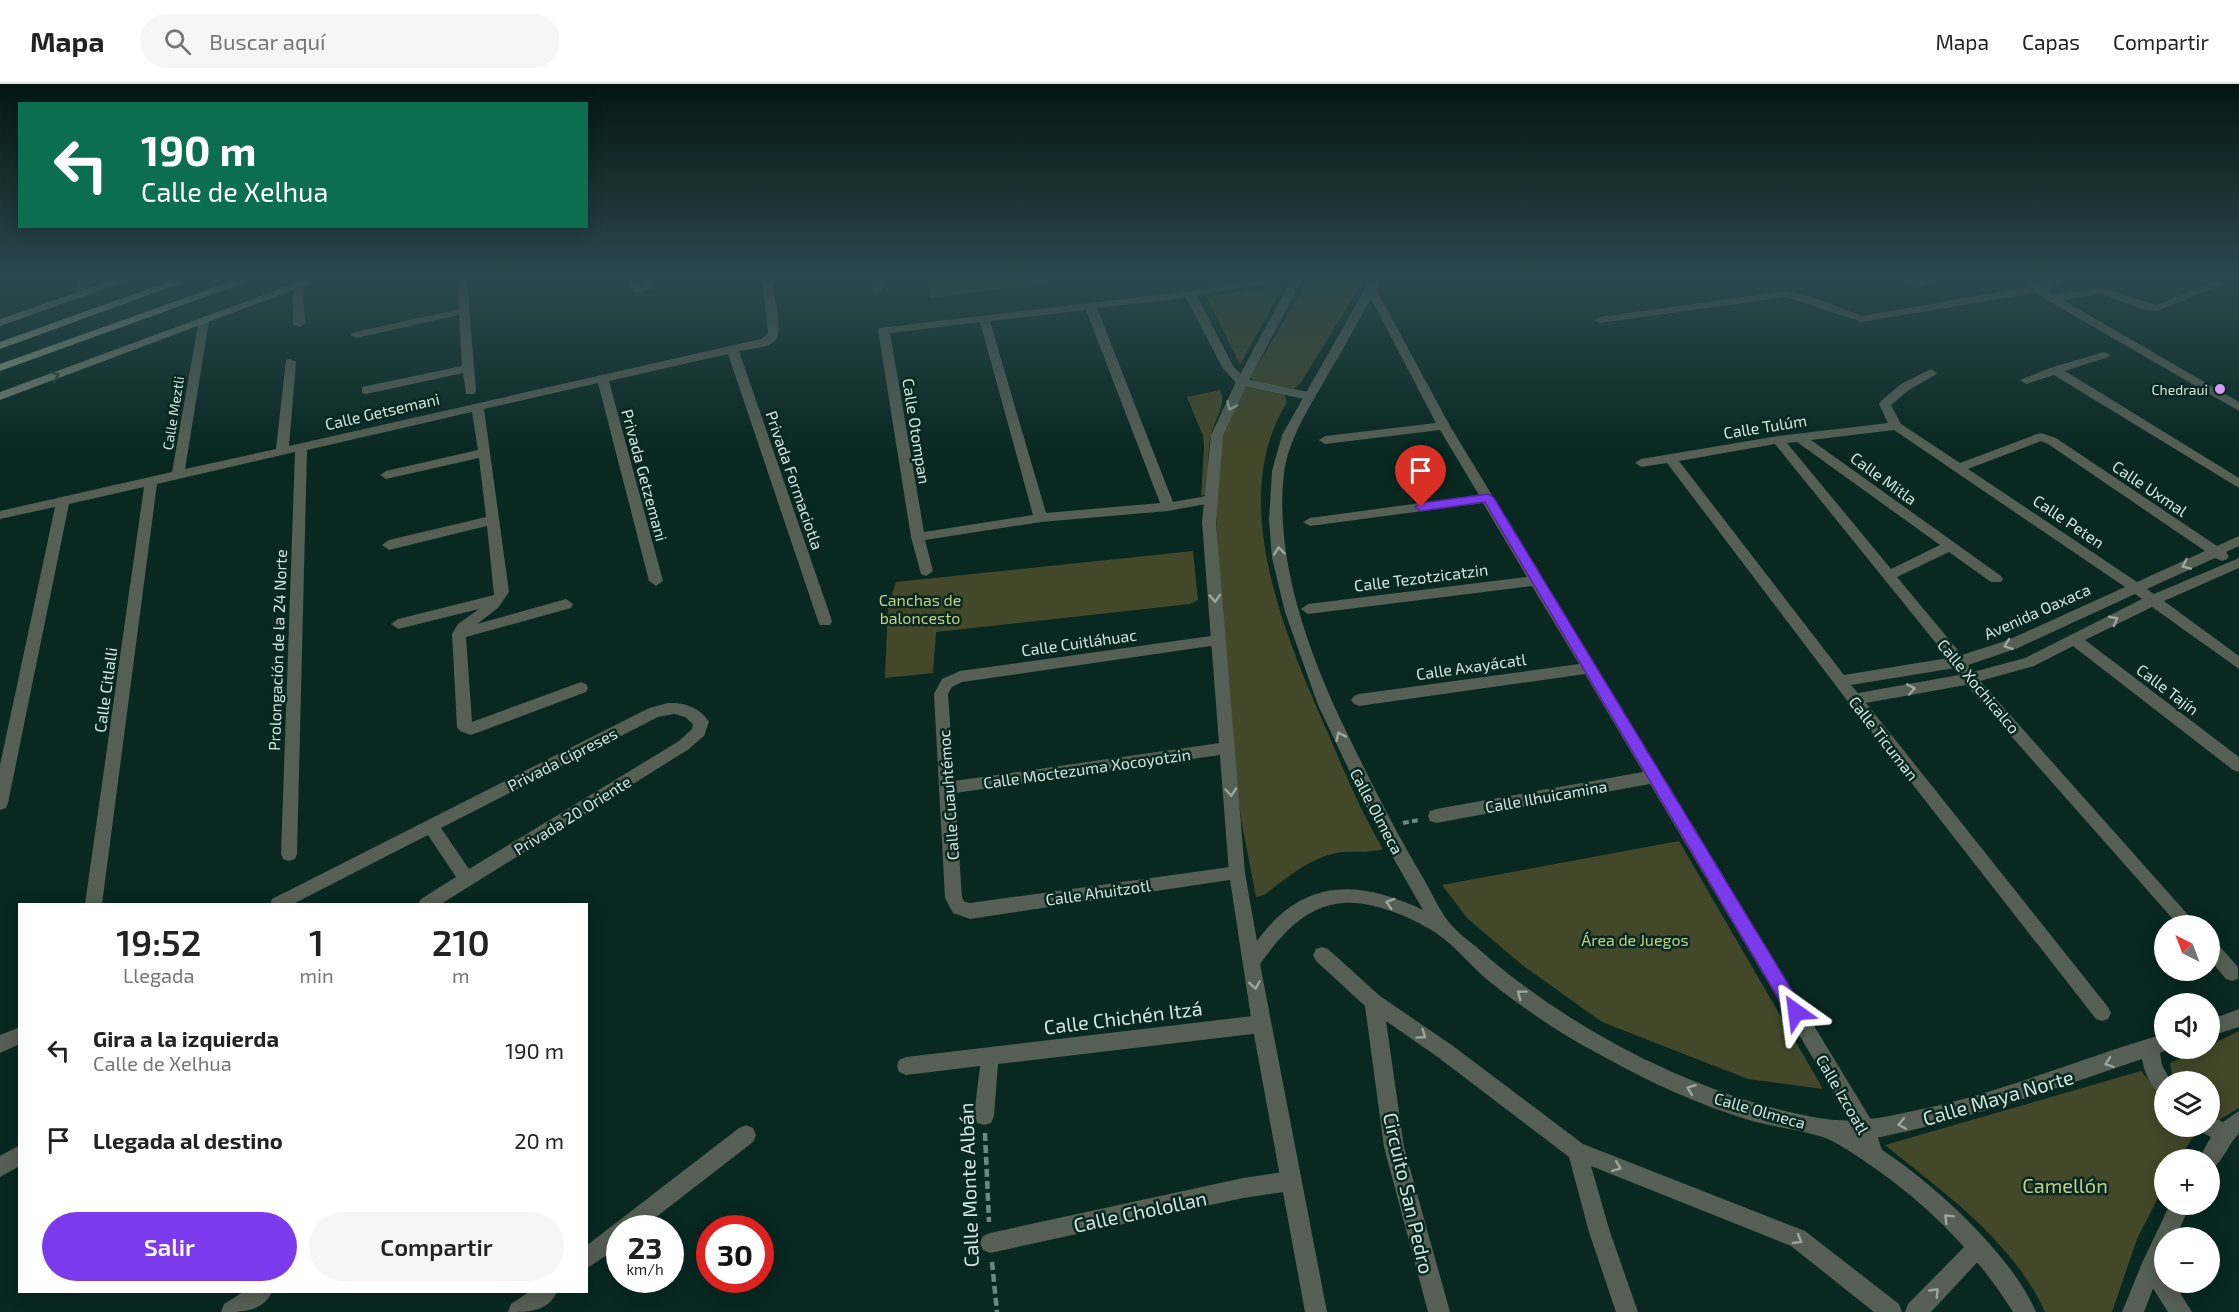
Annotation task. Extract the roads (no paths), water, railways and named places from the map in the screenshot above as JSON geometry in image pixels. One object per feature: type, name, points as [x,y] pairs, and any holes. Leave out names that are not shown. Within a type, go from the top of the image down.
[{"type":"main road","points":[[0,346],[24,337]]},
{"type":"main road","points":[[0,368],[86,337]]},
{"type":"main road","points":[[0,396],[159,337]]},
{"type":"street","name":"Calle Meztli","points":[[178,474],[200,337]]},
{"type":"street","points":[[466,337],[470,391]]},
{"type":"street","name":"Calle Getsemani","points":[[0,515],[477,406],[733,351],[772,337]]},
{"type":"street","name":"Calle Otompan","points":[[885,337],[918,537],[926,571]]},
{"type":"street","points":[[990,337],[1041,518]]},
{"type":"street","points":[[1102,337],[1168,507]]},
{"type":"street","points":[[1213,337],[1228,367],[1242,382],[1309,396]]},
{"type":"street","points":[[1266,337],[1217,435],[1209,522],[1238,873],[1261,1024],[1316,1312]]},
{"type":"street","name":"Calle Olmeca","points":[[1343,337],[1288,435],[1278,471],[1276,520],[1279,558],[1292,612],[1326,705],[1385,828],[1443,928],[1541,1009],[1603,1047],[1685,1087],[1751,1111],[1828,1129]]},
{"type":"street","name":"Calle Izcoatl","points":[[1400,337],[1444,426],[1538,579],[1866,1130],[1874,1156]]},
{"type":"street","points":[[2119,337],[2239,407]]},
{"type":"street","name":"Privada Formaciotla","points":[[733,351],[825,621]]},
{"type":"street","points":[[2026,380],[2104,355]]},
{"type":"street","points":[[282,450],[290,362]]},
{"type":"street","points":[[366,390],[468,368]]},
{"type":"street","points":[[2054,370],[2239,484]]},
{"type":"street","name":"Calle Peten","points":[[1931,373],[1905,387],[1885,404],[1896,426],[2135,587],[2239,664]]},
{"type":"street","name":"Privada Getzemani","points":[[603,378],[656,581]]},
{"type":"street","points":[[477,406],[502,592],[494,605],[463,627],[459,634],[465,727],[471,729],[581,688]]},
{"type":"street","points":[[1325,440],[1444,426]]},
{"type":"street","name":"Calle Tulúm","points":[[1641,463],[1778,440],[1896,426]]},
{"type":"street","name":"Calle Mitla","points":[[1799,437],[1996,579]]},
{"type":"street","name":"Calle Uxmal","points":[[1958,468],[2041,437],[2052,441],[2215,552],[2238,565]]},
{"type":"street","name":"Calle Xochicalco","points":[[1778,440],[1959,662],[1970,679],[2180,915]]},
{"type":"street","name":"Prolongación de la 24 Norte","points":[[289,855],[301,446]]},
{"type":"street","points":[[386,475],[485,453]]},
{"type":"street","name":"Calle Ticuman","points":[[1671,459],[1854,699],[2102,1013]]},
{"type":"street","name":"Calle Citlalli","points":[[94,903],[151,481]]},
{"type":"street","points":[[1310,522],[1488,498]]},
{"type":"street","points":[[918,537],[1041,518],[1168,507],[1212,499]]},
{"type":"street","points":[[0,802],[63,500]]},
{"type":"street","points":[[389,545],[494,520]]},
{"type":"street","name":"Avenida Oaxaca","points":[[1840,681],[1959,662],[2013,644],[2239,541]]},
{"type":"street","points":[[1887,576],[1950,546]]},
{"type":"street","points":[[1854,699],[1970,679],[2029,662],[2076,641],[2151,601],[2238,565]]},
{"type":"street","name":"Calle Tezotzicatzin","points":[[1308,609],[1538,579]]},
{"type":"street","points":[[398,624],[500,598]]},
{"type":"street","points":[[459,634],[566,604]]},
{"type":"street","name":"Calle Cuitláhuac","points":[[947,683],[960,677],[1218,640]]},
{"type":"street","name":"Calle Tajín","points":[[2076,641],[2239,766]]},
{"type":"street","name":"Calle Axayácatl","points":[[1359,700],[1589,668]]},
{"type":"street","name":"Calle Cuauhtémoc","points":[[947,683],[942,694],[954,898],[959,908]]},
{"type":"street","name":"Privada Cipreses","points":[[280,903],[654,712],[674,707],[687,709],[695,716]]},
{"type":"street","name":"Privada 20 Oriente","points":[[429,903],[684,745],[699,732],[701,722],[695,716]]},
{"type":"street","name":"Calle Moctezuma Xocoyotzin","points":[[948,788],[1227,748]]},
{"type":"street","name":"Calle Ilhuicamina","points":[[1436,816],[1656,776]]},
{"type":"street","points":[[430,825],[467,880]]},
{"type":"street","name":"Calle Ahuitzotl","points":[[959,908],[969,911],[1238,873]]},
{"type":"street","points":[[1251,963],[1270,937],[1294,913],[1305,906],[1333,897],[1364,896],[1387,902],[1443,928]]},
{"type":"street","points":[[1322,955],[1374,1002],[1446,1052],[1577,1151],[1798,1238],[1891,1312]]},
{"type":"street","points":[[2220,959],[2232,973]]},
{"type":"street","name":"Circuito San Pedro","points":[[1374,1002],[1394,1147],[1439,1312]]},
{"type":"street","points":[[2220,1025],[2239,1018]]},
{"type":"street","name":"Calle Chichén Itzá","points":[[906,1066],[1261,1024]]},
{"type":"street","points":[[0,1044],[18,1036]]},
{"type":"street","name":"Calle Maya Norte","points":[[1828,1129],[1866,1130],[1907,1123],[2006,1098],[2154,1047]]},
{"type":"street","name":"Calle Monte Albán","points":[[984,1116],[990,1055]]},
{"type":"street","points":[[2213,1149],[2224,1127]]},
{"type":"street","points":[[1828,1129],[1874,1156],[1937,1207],[1978,1248],[2025,1312]]},
{"type":"street","points":[[643,1215],[746,1135]]},
{"type":"street","points":[[1577,1151],[1602,1243],[1627,1312]]},
{"type":"street","points":[[0,1167],[18,1156]]},
{"type":"street","name":"Calle Cholollan","points":[[990,1242],[1243,1188],[1290,1181]]},
{"type":"street","points":[[2133,1312],[2150,1268],[2176,1215]]},
{"type":"street","points":[[588,1257],[606,1244]]},
{"type":"street","points":[[1916,1312],[1978,1248]]},
{"type":"street","points":[[2150,1268],[2181,1312]]},
{"type":"street","points":[[232,1312],[260,1293]]},
{"type":"street","points":[[519,1312],[545,1293]]},
{"type":"place","name":"Chedraui","points":[[2220,389]]},
{"type":"park label","name":"Canchas de baloncesto","points":[[920,608]]},
{"type":"park label","name":"Área de Juegos","points":[[1635,939]]},
{"type":"park label","name":"Camellón","points":[[2065,1185]]}]
